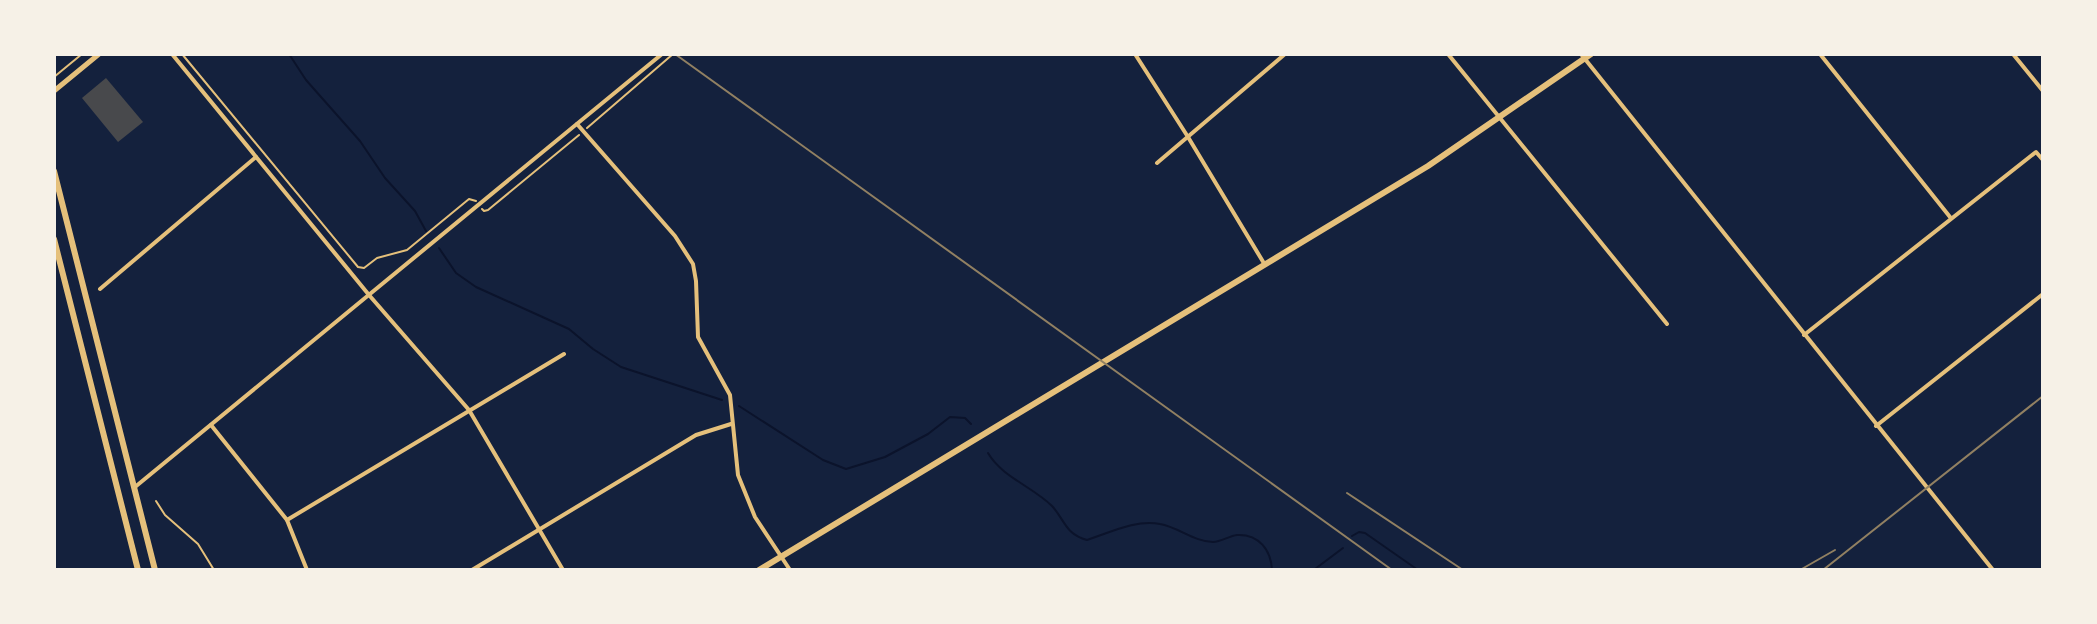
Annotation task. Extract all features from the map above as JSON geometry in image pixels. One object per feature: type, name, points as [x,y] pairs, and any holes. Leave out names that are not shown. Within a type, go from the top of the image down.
[{"type":"main road","points":[[759,570],[1428,166],[1501,118],[1585,56]]},
{"type":"main road","points":[[54,171],[155,570]]},
{"type":"main road","points":[[54,239],[138,570]]},
{"type":"street","points":[[54,91],[99,54]]},
{"type":"street","points":[[172,54],[369,295],[469,410],[563,570]]},
{"type":"street","points":[[134,488],[662,54]]},
{"type":"street","points":[[1135,54],[1265,265]]},
{"type":"street","points":[[1157,163],[1285,54]]},
{"type":"street","points":[[1448,54],[1667,324]]},
{"type":"street","points":[[1820,54],[1950,217]]},
{"type":"street","points":[[2013,54],[2043,91]]},
{"type":"street","points":[[1585,56],[1993,570]]},
{"type":"street","points":[[577,124],[675,236],[693,264],[698,337],[728,389],[738,475],[755,517],[790,570]]},
{"type":"street","points":[[1804,335],[2036,152],[2043,160]]},
{"type":"street","points":[[100,289],[256,157]]},
{"type":"street","points":[[1876,426],[2043,294]]},
{"type":"street","points":[[287,520],[564,354]]},
{"type":"street","points":[[472,570],[696,435],[731,424]]},
{"type":"street","points":[[211,425],[287,520],[307,570]]},
{"type":"lane","points":[[156,501],[165,515],[198,544],[214,570]]},
{"type":"path","points":[[54,77],[82,54]]},
{"type":"path","points":[[182,54],[358,267],[364,268],[380,257],[404,251],[469,199],[476,201]]},
{"type":"path","points":[[588,128],[673,54]]},
{"type":"path","points":[[482,209],[488,210],[579,135]]},
{"type":"building","points":[[106,78],[143,122],[118,142],[82,98]]},
{"type":"waterway","points":[[289,54],[306,80],[360,141],[385,178],[415,211],[426,231]]},
{"type":"waterway","points":[[439,248],[456,273],[476,287],[569,329],[621,367],[722,400]]},
{"type":"waterway","points":[[739,406],[823,460],[846,469],[885,457],[928,434],[950,417],[965,418],[971,424]]},
{"type":"waterway","points":[[988,453],[1001,469],[1052,506],[1070,530],[1087,540],[1142,523],[1167,526],[1206,541],[1216,542],[1245,535],[1257,540],[1266,550],[1272,570]]},
{"type":"waterway","points":[[1352,536],[1365,533],[1418,570]]},
{"type":"waterway","points":[[1315,569],[1343,548]]},
{"type":"tram line","points":[[675,54],[1392,570]]},
{"type":"railway","points":[[1823,570],[2043,396]]},
{"type":"railway","points":[[1347,493],[1463,570]]},
{"type":"railway","points":[[1800,570],[1835,550]]}]
